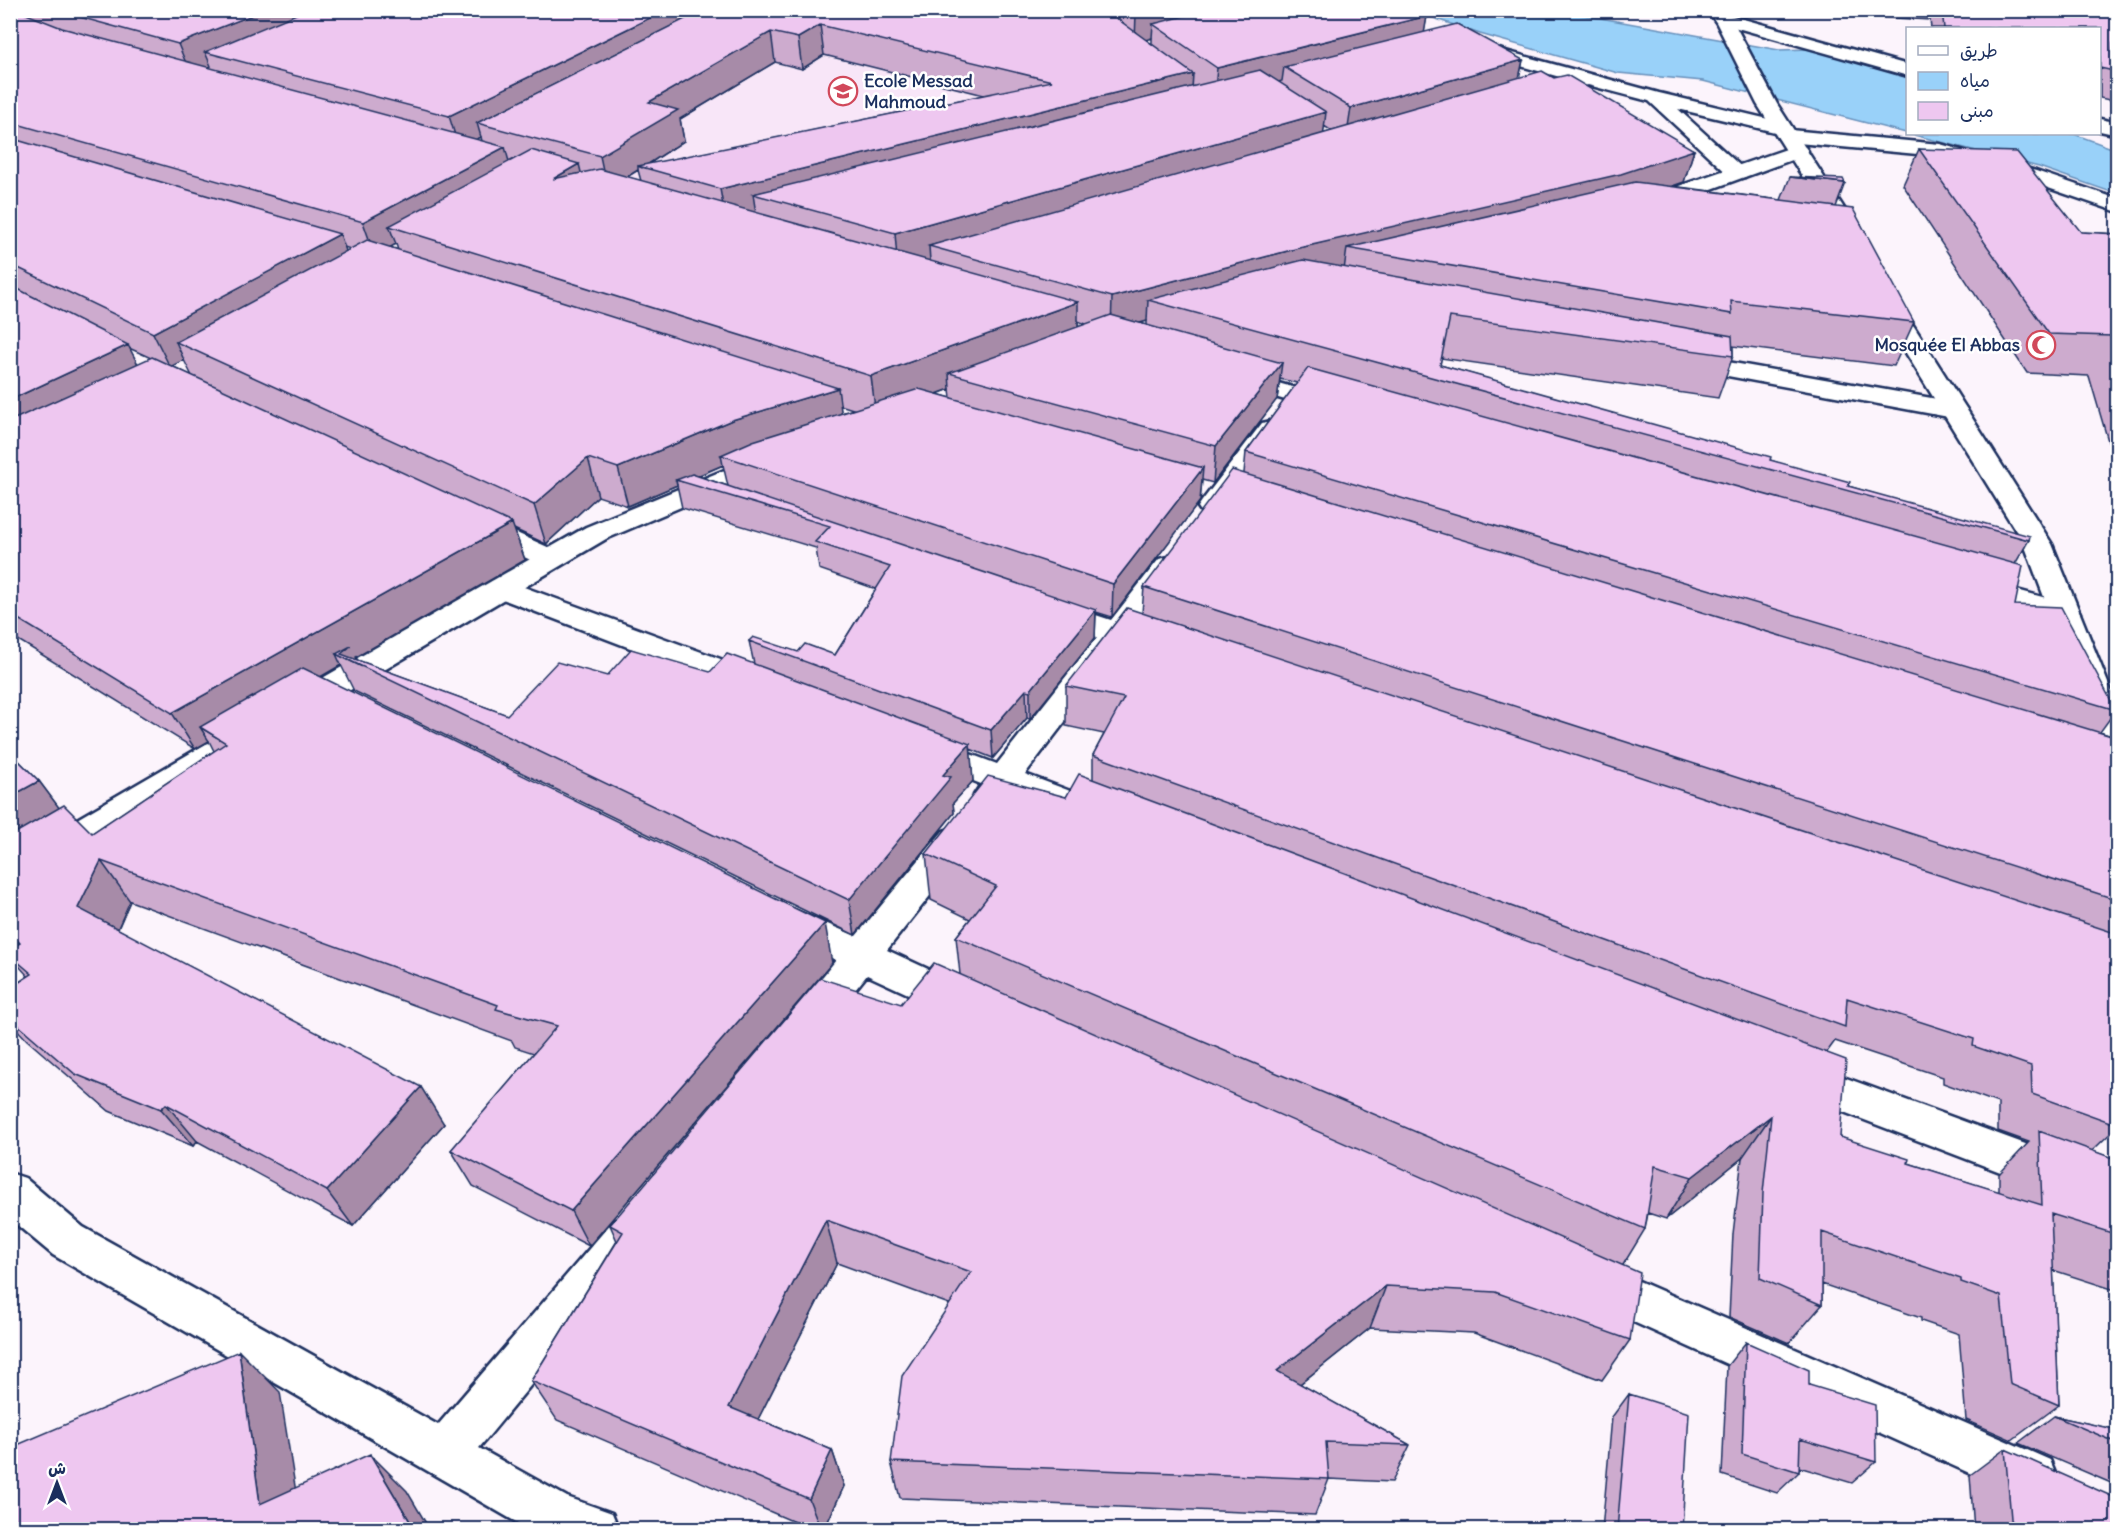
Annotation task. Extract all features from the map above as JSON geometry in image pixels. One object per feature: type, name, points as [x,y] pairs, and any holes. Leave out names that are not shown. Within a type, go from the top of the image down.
[{"type":"street","points":[[1720,14],[1767,104],[1850,235]]},
{"type":"street","points":[[1720,14],[1906,69]]},
{"type":"street","points":[[1462,44],[1654,97],[1789,138],[1940,150],[2029,175],[2118,206]]},
{"type":"street","points":[[1520,98],[1587,79]]},
{"type":"street","points":[[1654,97],[1737,173]]},
{"type":"street","points":[[2101,124],[2118,129]]},
{"type":"street","points":[[1668,220],[1632,213],[1737,173],[1789,138]]},
{"type":"street","points":[[1870,273],[2038,544],[2065,613],[2110,763]]},
{"type":"street","points":[[1660,356],[1954,410]]},
{"type":"street","points":[[1218,373],[1353,411]]},
{"type":"street","points":[[786,1048],[862,958],[1119,633],[1190,537],[1217,495],[1296,395]]},
{"type":"street","points":[[271,722],[596,533],[749,466],[794,451]]},
{"type":"street","points":[[697,489],[741,504]]},
{"type":"street","points":[[456,514],[551,559]]},
{"type":"street","points":[[1950,581],[2065,613]]},
{"type":"street","points":[[502,588],[781,694]]},
{"type":"street","points":[[1030,603],[1175,652]]},
{"type":"street","points":[[323,692],[365,713]]},
{"type":"street","points":[[10,874],[240,740]]},
{"type":"street","points":[[903,741],[1092,812]]},
{"type":"street","points":[[756,906],[862,958],[993,1016]]},
{"type":"street","points":[[1772,1068],[2118,1198]]},
{"type":"street","points":[[10,1192],[68,1241],[557,1518],[595,1530]]},
{"type":"street","points":[[444,1454],[649,1211]]},
{"type":"street","points":[[1561,1268],[2063,1490]]},
{"type":"street","points":[[234,1379],[276,1360]]},
{"type":"shaded area","name":"Ecole Messad Mahmoud","points":[[797,10],[1100,133],[739,222],[512,153]]},
{"type":"water","points":[[1413,11],[1561,11],[1779,50],[1809,49],[1906,77],[1906,132],[1703,81],[1618,73],[1480,34]]},
{"type":"water","points":[[1914,135],[2077,135],[2117,150],[2117,194],[2039,167]]},
{"type":"building","points":[[10,10],[16,10],[62,28],[505,147],[363,222],[10,122]]},
{"type":"building","points":[[60,10],[265,10],[178,44]]},
{"type":"building","points":[[306,10],[666,10],[449,116],[205,52]]},
{"type":"building","points":[[703,10],[1105,10],[1193,74],[720,189],[638,166],[1052,81],[820,25],[798,38],[771,32],[649,102],[678,110],[600,156],[477,123]]},
{"type":"building","points":[[1208,10],[1422,10],[1427,16],[1217,68],[1153,24]]},
{"type":"building","points":[[1942,10],[2118,10],[2118,41],[2113,43],[2112,59],[2118,57],[2118,72],[2101,68],[2101,27],[1944,27]]},
{"type":"building","points":[[1457,24],[1523,60],[1351,108],[1284,67]]},
{"type":"building","points":[[1260,70],[1326,112],[895,233],[753,194]]},
{"type":"building","points":[[1542,71],[1554,78],[1567,75],[1694,150],[1621,174],[1299,248],[1112,297],[929,246]]},
{"type":"building","points":[[10,138],[340,234],[153,333],[10,264]]},
{"type":"building","points":[[1919,149],[2017,152],[2081,232],[2118,234],[2118,355],[2112,336],[2049,334]]},
{"type":"building","points":[[531,150],[579,164],[553,179],[600,169],[1078,302],[871,376],[389,226]]},
{"type":"building","points":[[1790,177],[1843,179],[1845,183]]},
{"type":"building","points":[[1635,182],[1853,209],[1914,322],[1731,301],[1732,314],[1347,248]]},
{"type":"building","points":[[367,240],[838,388],[732,420],[618,468],[588,458],[534,505],[176,342]]},
{"type":"building","points":[[1303,260],[1732,336],[1733,356],[1450,317],[1440,365],[1771,457],[1770,460],[1850,482],[1848,486],[2030,536],[2029,540],[1148,300]]},
{"type":"building","points":[[10,285],[128,345],[10,400]]},
{"type":"building","points":[[1111,315],[1282,363],[1216,446],[949,373]]},
{"type":"building","points":[[152,357],[512,523],[172,713],[10,614],[10,421]]},
{"type":"building","points":[[1308,368],[2023,566],[2015,605],[2061,607],[2116,710],[1246,452]]},
{"type":"building","points":[[919,389],[1203,468],[1113,584],[721,455],[753,441]]},
{"type":"building","points":[[1232,470],[2118,738],[2118,900],[1144,587]]},
{"type":"building","points":[[692,474],[1096,610],[1030,691],[1026,690],[991,730],[749,641],[753,637],[798,652],[805,644],[835,655],[890,567],[815,542],[830,526],[676,480]]},
{"type":"building","points":[[1127,608],[2118,934],[2118,1125],[2032,1094],[2031,1066],[1973,1046],[1974,1039],[1847,998],[1845,1027],[1093,755],[1124,698],[1066,686]]},
{"type":"building","points":[[351,646],[341,654],[507,715],[557,662],[607,676],[631,649],[710,672],[727,654],[970,744],[943,775],[951,777],[849,900],[336,654]]},
{"type":"building","points":[[303,668],[825,923],[571,1211],[451,1150],[557,1026],[496,1009],[498,1005],[101,861],[78,908],[421,1087],[327,1191],[166,1104],[161,1109],[75,1074],[10,1018],[10,988],[32,974],[10,955],[10,949],[20,943],[10,932],[10,836],[64,805],[92,833],[226,743],[200,727]]},
{"type":"building","points":[[10,752],[39,781],[10,797]]},
{"type":"building","points":[[1079,774],[1846,1060],[1840,1137],[1909,1159],[1908,1163],[2042,1205],[2039,1131],[2118,1160],[2118,1235],[2051,1214],[2059,1405],[2010,1384],[2001,1296],[1961,1282],[1961,1279],[1822,1232],[1822,1305],[1760,1278],[1763,1193],[1771,1116],[1692,1177],[1655,1166],[1645,1229],[956,937],[996,886],[926,854],[988,776],[1066,797]]},
{"type":"building","points":[[934,963],[1640,1273],[1630,1340],[1495,1292],[1386,1286],[1277,1371],[1410,1445],[1326,1442],[1329,1479],[891,1462],[902,1376],[971,1272],[826,1220],[729,1407],[832,1450],[809,1499],[531,1381],[623,1232],[610,1225],[820,978],[901,1004]]},
{"type":"building","points":[[1746,1342],[1809,1370],[1809,1385],[1875,1405],[1876,1462],[1800,1439],[1799,1472],[1742,1454]]},
{"type":"building","points":[[239,1351],[260,1504],[370,1454],[415,1530],[10,1530],[10,1448]]},
{"type":"building","points":[[1629,1394],[1689,1413],[1682,1530],[1617,1530]]},
{"type":"building","points":[[2054,1416],[2118,1430],[2118,1443]]},
{"type":"building","points":[[2005,1449],[2118,1499],[2118,1530],[2012,1530]]},
{"type":"place","name":"Ecole Messad Mahmoud","points":[[843,91]]},
{"type":"place","name":"Mosquée El Abbas","points":[[2041,345]]}]
